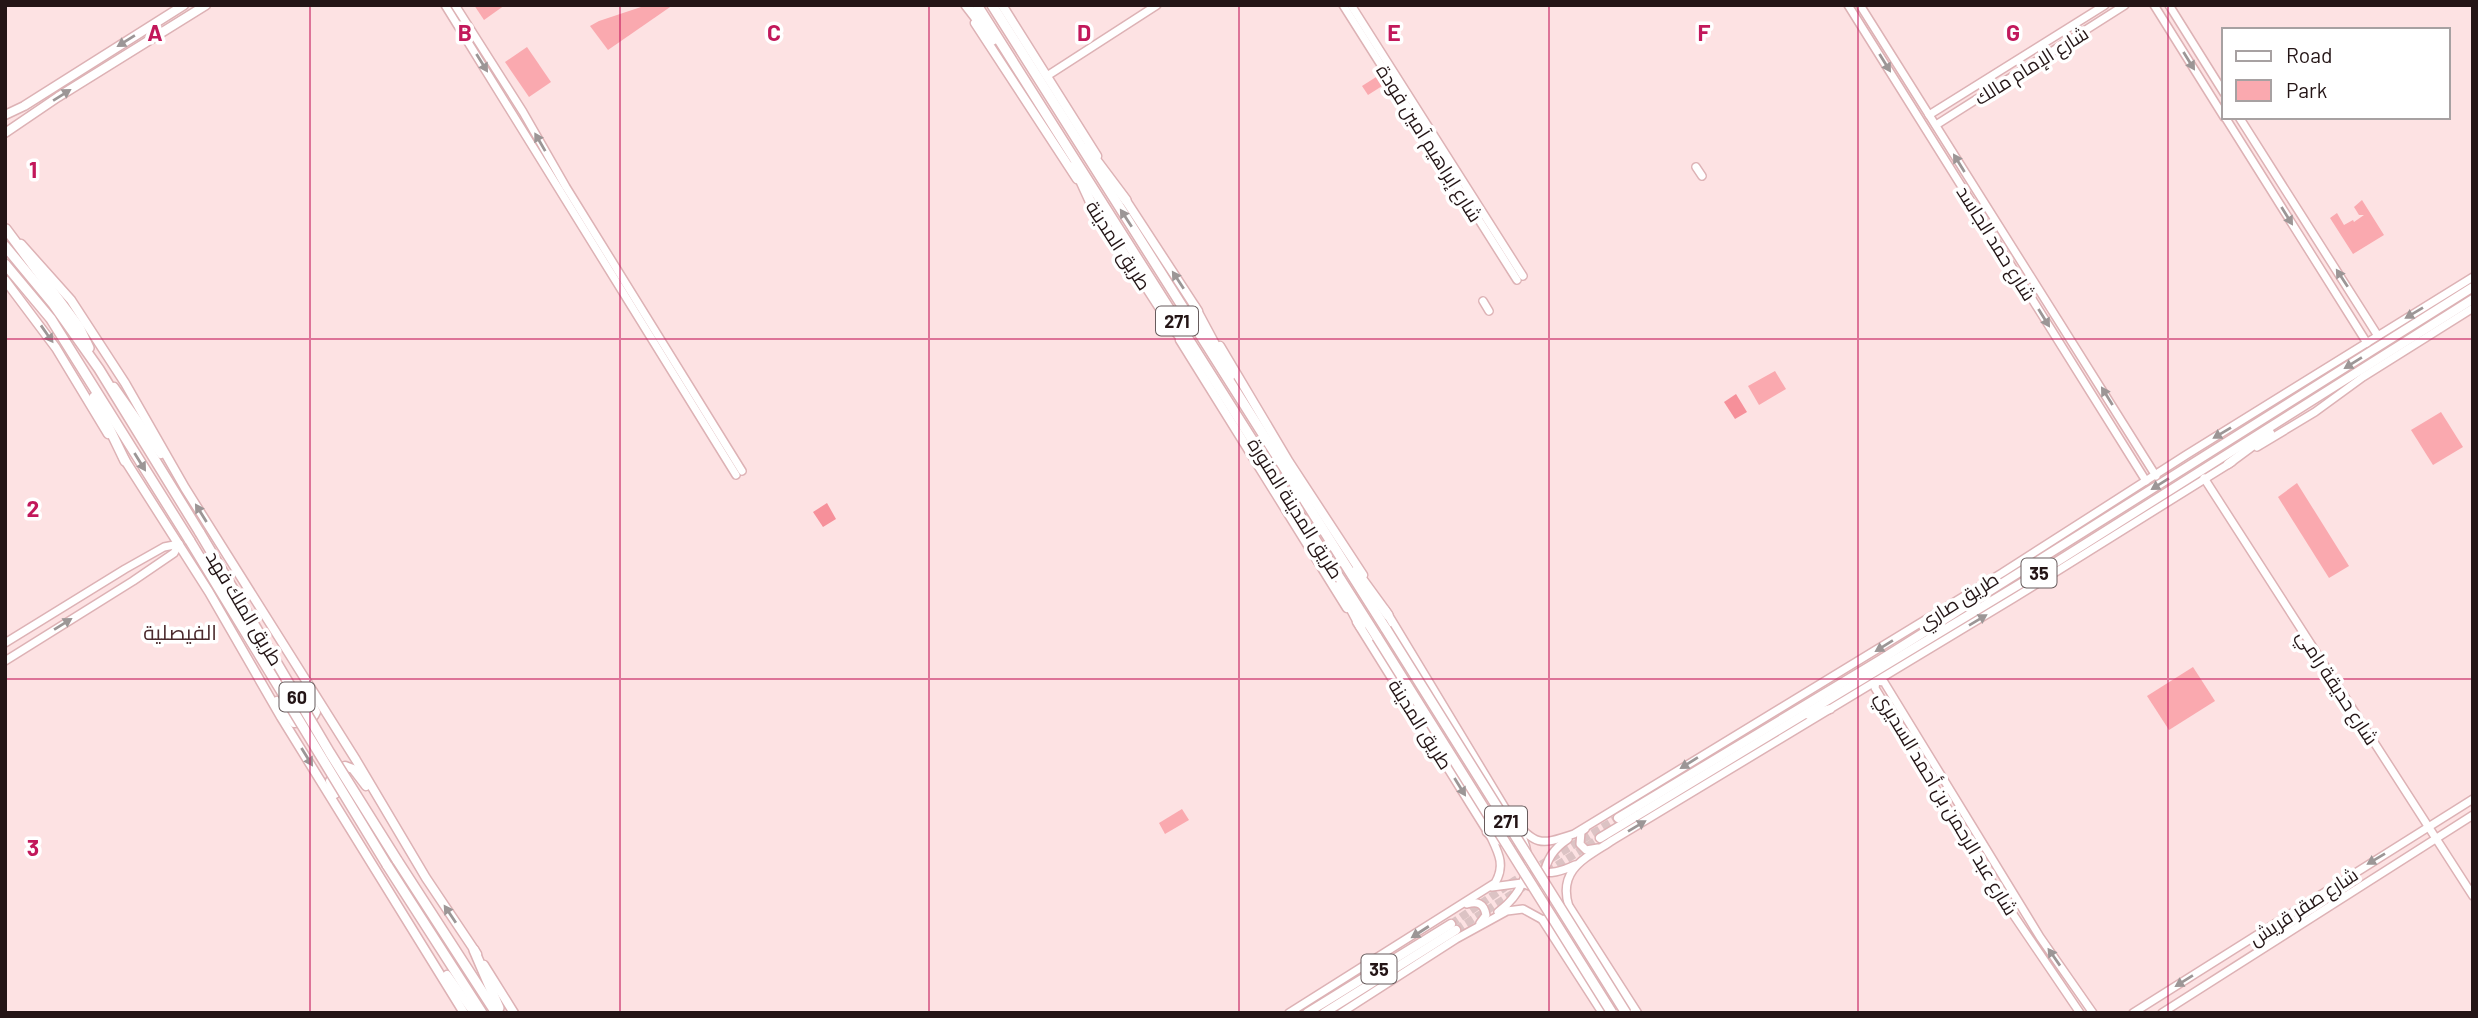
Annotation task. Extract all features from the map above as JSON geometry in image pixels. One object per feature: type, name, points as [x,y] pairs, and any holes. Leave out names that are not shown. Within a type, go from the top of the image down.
[{"type":"highway","points":[[965,5],[1025,81]]},
{"type":"highway","name":"طريق المدينة المنورة","points":[[977,5],[1377,636],[1612,1013]]},
{"type":"highway","name":"طريق المدينة المنورة","points":[[992,5],[1387,629],[1626,1013]]},
{"type":"highway","points":[[1050,99],[1126,200]]},
{"type":"highway","points":[[1058,133],[1091,202]]},
{"type":"highway","points":[[6,228],[79,327],[99,369]]},
{"type":"highway","name":"طريق الملك فهد","points":[[8,249],[99,369],[330,753],[498,1013]]},
{"type":"highway","name":"طريق الملك فهد","points":[[5,264],[51,319],[70,348],[387,865],[482,1013]]},
{"type":"highway","points":[[1194,306],[1261,432]]},
{"type":"highway","points":[[1165,317],[1219,386]]},
{"type":"highway","points":[[70,348],[125,461]]},
{"type":"highway","points":[[1307,505],[1388,615]]},
{"type":"highway","points":[[1307,526],[1361,627]]},
{"type":"highway","points":[[474,950],[498,1013]]},
{"type":"main road","points":[[5,115],[24,106],[184,5]]},
{"type":"main road","points":[[5,132],[206,5]]},
{"type":"main road","name":"طريق المدينة","points":[[965,5],[1165,317],[1489,833]]},
{"type":"main road","name":"طريق المدينة","points":[[1002,5],[1388,615],[1512,820]]},
{"type":"main road","points":[[6,228],[71,300],[125,383],[185,488],[426,878],[514,1013]]},
{"type":"main road","points":[[5,280],[56,348],[289,718],[294,723],[302,723],[313,718],[316,712],[267,620]]},
{"type":"main road","name":"طريق صاري","points":[[1618,818],[1880,660],[2473,287]]},
{"type":"main road","name":"طريق صاري","points":[[1600,838],[2058,561],[2473,299]]},
{"type":"main road","points":[[99,369],[127,403],[185,488]]},
{"type":"main road","points":[[2228,464],[2325,394]]},
{"type":"main road","points":[[2039,582],[2058,561]]},
{"type":"main road","points":[[245,652],[281,717],[464,1013]]},
{"type":"main road","points":[[1796,719],[1830,709]]},
{"type":"main road","points":[[366,854],[331,786],[330,781],[336,770],[345,765],[353,769],[394,825]]},
{"type":"main road","points":[[1489,833],[1501,841],[1511,843],[1512,820]]},
{"type":"main road","points":[[1569,906],[1637,1013]]},
{"type":"main road","points":[[1557,940],[1553,925],[1555,911],[1564,910],[1579,922]]},
{"type":"main road","points":[[1544,920],[1603,1013]]},
{"type":"main road","name":"35","points":[[1307,1013],[1455,931]]},
{"type":"main road","name":"35","points":[[1324,1013],[1455,931]]},
{"type":"main road","points":[[418,936],[474,1013]]},
{"type":"street","points":[[445,5],[739,473],[455,5]]},
{"type":"street","points":[[1047,76],[1157,5]]},
{"type":"street","name":"شارع إبراهيم آمين فودة","points":[[1343,5],[1409,102]]},
{"type":"street","name":"شارع إبراهيم آمين فودة","points":[[1351,5],[1520,278]]},
{"type":"street","name":"شارع حمد الجاسد","points":[[1848,5],[2146,481]]},
{"type":"street","name":"شارع حمد الجاسد","points":[[1860,5],[2155,475]]},
{"type":"street","name":"شارع الإمام مالك","points":[[1929,115],[2105,5]]},
{"type":"street","name":"شارع الإمام مالك","points":[[1936,125],[2125,5]]},
{"type":"street","points":[[2154,5],[2222,114]]},
{"type":"street","points":[[2169,5],[2222,90]]},
{"type":"street","points":[[458,26],[465,20]]},
{"type":"street","points":[[2175,38],[2185,31]]},
{"type":"street","points":[[2225,119],[2367,343]]},
{"type":"street","points":[[2240,119],[2378,337]]},
{"type":"street","points":[[1696,167],[1702,176]]},
{"type":"street","points":[[2265,181],[2275,174]]},
{"type":"street","name":"طريق صاري","points":[[1512,820],[1535,841],[1548,843],[1574,834],[1874,652],[2473,277]]},
{"type":"street","points":[[1483,301],[1489,311]]},
{"type":"street","points":[[1569,906],[1566,895],[1570,872],[1577,864],[1613,840],[2315,412],[2363,377],[2473,308]]},
{"type":"street","points":[[2140,471],[2148,470],[2149,466]]},
{"type":"street","name":"شارع حديقة رامي","points":[[2204,478],[2473,896]]},
{"type":"street","points":[[5,643],[125,569],[164,547],[179,544]]},
{"type":"street","points":[[5,661],[133,581],[174,553],[179,544]]},
{"type":"street","points":[[125,569],[133,581]]},
{"type":"street","name":"شارع عبد الرحمن بن أحمد السديري","points":[[2080,1013],[2000,895],[1875,688],[1876,681],[1884,682],[2040,937],[2093,1013]]},
{"type":"street","points":[[1891,715],[1901,709]]},
{"type":"street","name":"شارع صقر قريش","points":[[2133,1013],[2473,799]]},
{"type":"street","name":"شارع صقر قريش","points":[[2162,1013],[2473,815]]},
{"type":"street","name":"طريق المدينة","points":[[1487,921],[1513,901],[1526,867],[1525,841],[1512,820]]},
{"type":"street","points":[[1596,820],[1581,832],[1580,844],[1594,850],[1613,840]]},
{"type":"street","points":[[1289,1013],[1495,883],[1499,876],[1501,858],[1489,833]]},
{"type":"street","name":"طريق المدينة","points":[[1489,833],[1502,851],[1526,867],[1544,872],[1563,871],[1577,864]]},
{"type":"street","points":[[1544,920],[1539,889],[1544,872],[1555,848],[1574,834]]},
{"type":"street","points":[[1472,898],[1492,887],[1522,883],[1569,906]]},
{"type":"street","points":[[1341,1013],[1455,931],[1485,919],[1486,912],[1478,903],[1469,903],[1443,917]]},
{"type":"street","points":[[1455,931],[1487,921],[1507,911],[1523,909],[1544,920]]},
{"type":"green space","points":[[474,5],[505,5],[484,20]]},
{"type":"green space","points":[[647,5],[673,5],[608,50],[590,26],[599,21]]},
{"type":"green space","points":[[527,47],[551,82],[529,97],[505,62]]},
{"type":"green space","points":[[1384,72],[1390,81],[1368,95],[1362,86]]},
{"type":"green space","points":[[2362,200],[2384,235],[2353,254],[2330,218],[2337,213],[2344,225],[2353,220],[2354,222],[2364,215],[2359,215],[2354,207]]},
{"type":"green space","points":[[1775,371],[1786,389],[1759,405],[1748,386]]},
{"type":"green space","points":[[2441,412],[2463,447],[2433,465],[2411,430]]},
{"type":"green space","points":[[2297,483],[2349,566],[2329,578],[2278,497]]},
{"type":"green space","points":[[2193,667],[2215,701],[2169,730],[2147,696]]},
{"type":"green space","points":[[1182,809],[1189,820],[1165,834],[1159,823]]},
{"type":"shaded area","points":[[1736,394],[1747,412],[1735,419],[1724,402]]},
{"type":"shaded area","points":[[827,503],[836,519],[823,527],[813,512]]},
{"type":"tunnel","points":[[1451,924],[1514,881],[1618,818]]},
{"type":"tunnel","points":[[1456,930],[1600,838]]},
{"type":"district","name":"الفيصلية","points":[[180,631]]}]
